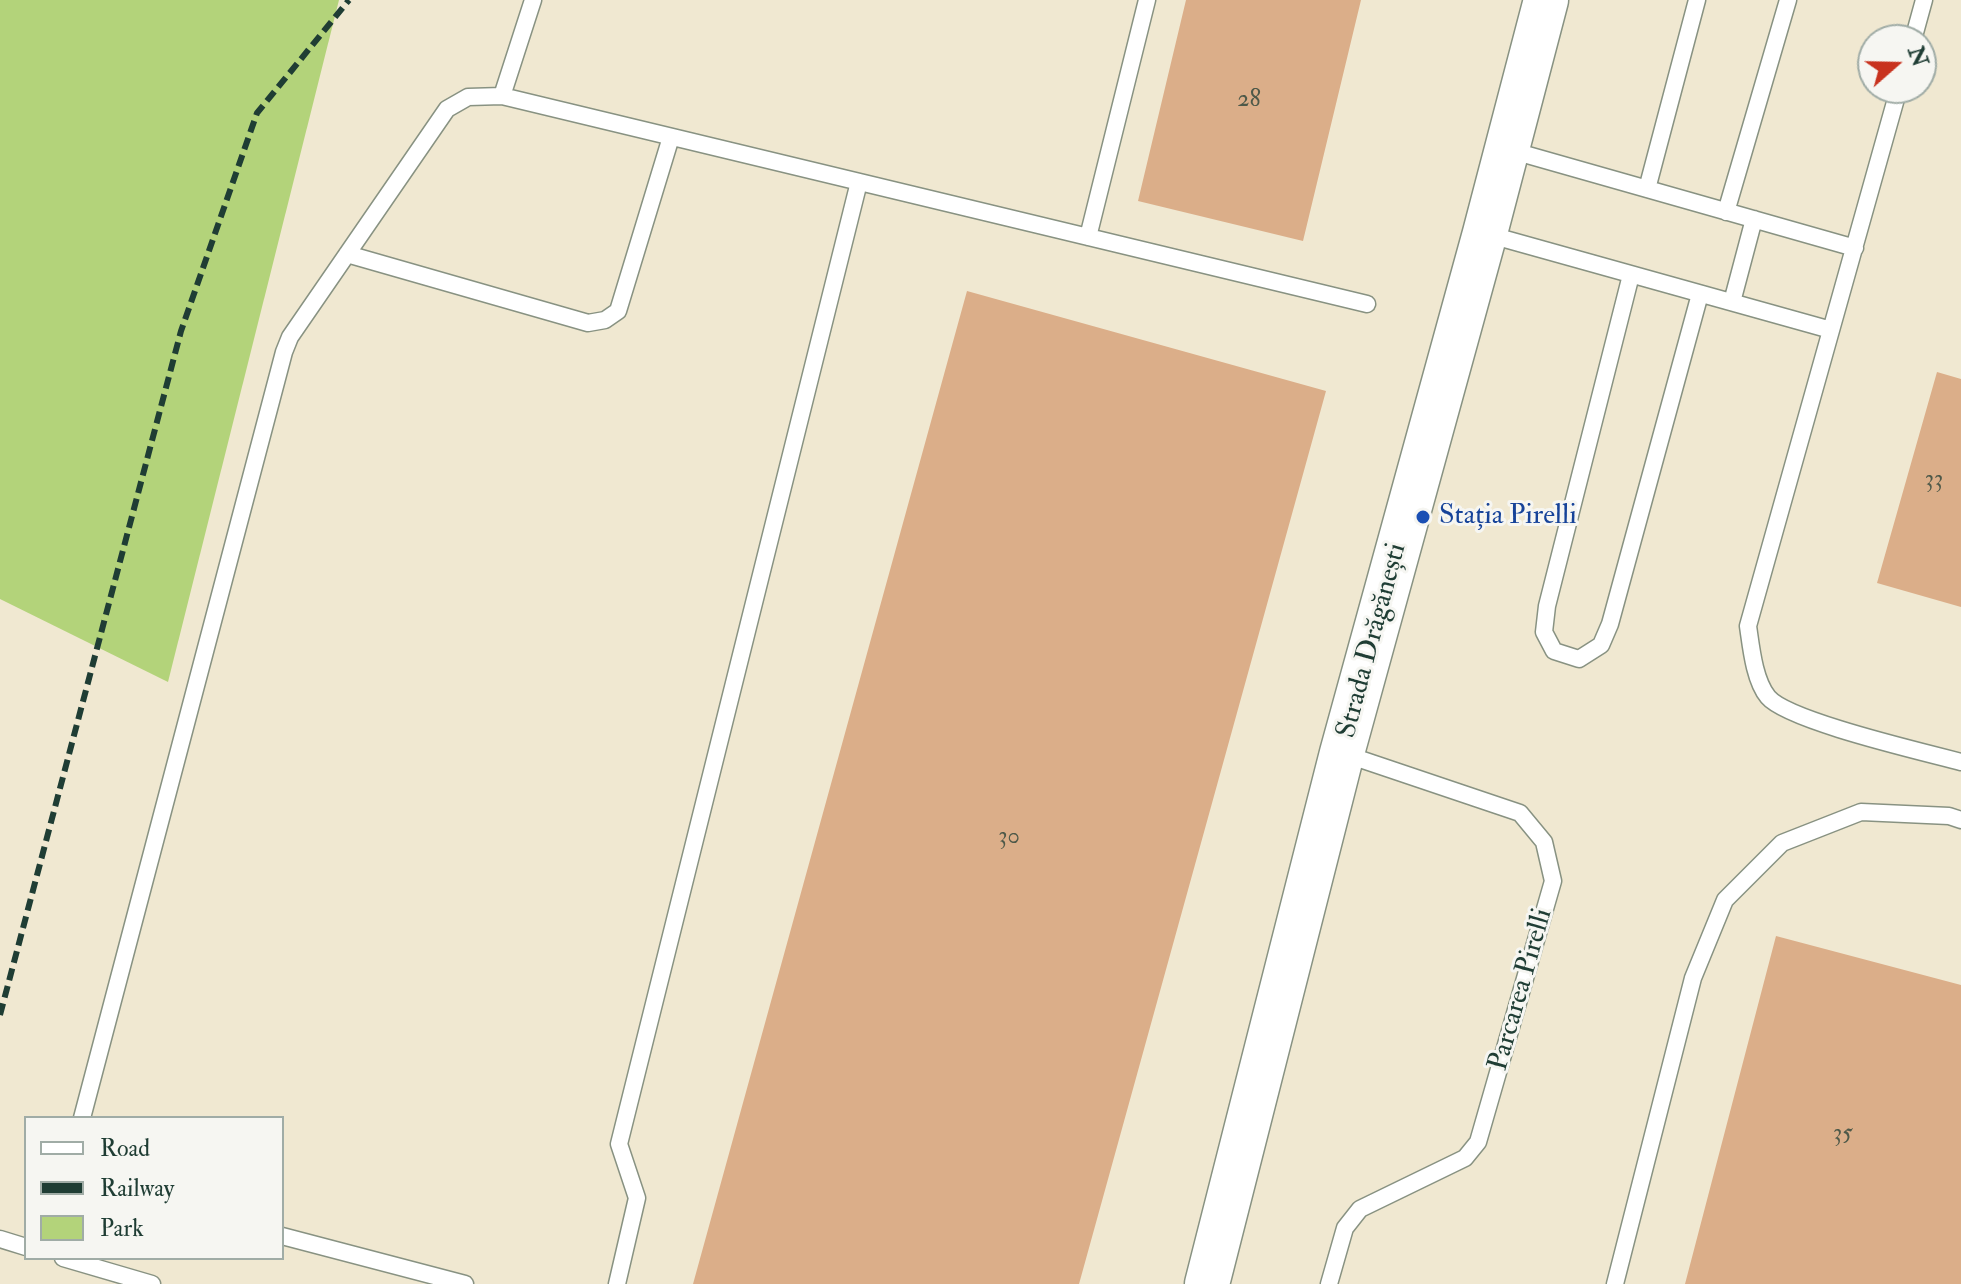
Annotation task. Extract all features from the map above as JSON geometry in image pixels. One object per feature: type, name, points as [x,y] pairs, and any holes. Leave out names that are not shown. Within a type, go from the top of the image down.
[{"type":"main road","name":"Strada Drăgănești","points":[[1207,1284],[1342,753],[1546,0]]},
{"type":"lane","points":[[502,96],[533,0]]},
{"type":"lane","points":[[1088,237],[1147,0]]},
{"type":"lane","points":[[1647,189],[1697,0]]},
{"type":"lane","points":[[1726,212],[1788,0]]},
{"type":"lane","points":[[1917,24],[1924,0]]},
{"type":"lane","points":[[83,1116],[284,352],[290,337],[447,109],[468,97],[502,96],[1367,304]]},
{"type":"lane","points":[[1895,104],[1748,626],[1753,663],[1768,697],[1796,715],[1961,762]]},
{"type":"lane","points":[[347,254],[588,323],[605,320],[618,311],[671,137]]},
{"type":"lane","points":[[1507,150],[1855,248]]},
{"type":"lane","points":[[617,1284],[637,1198],[619,1144],[859,182]]},
{"type":"lane","points":[[1732,302],[1754,219]]},
{"type":"lane","points":[[1485,233],[1831,330]]},
{"type":"lane","points":[[1631,275],[1547,606],[1544,632],[1554,651],[1579,659],[1601,645],[1610,624],[1700,294]]},
{"type":"lane","name":"Parcarea Pirelli","points":[[1329,1284],[1345,1228],[1360,1209],[1465,1158],[1478,1142],[1553,881],[1544,842],[1520,813],[1342,753]]},
{"type":"lane","points":[[1615,1284],[1693,978],[1725,900],[1782,843],[1861,812],[1949,816],[1961,820]]},
{"type":"lane","points":[[284,1237],[465,1284]]},
{"type":"lane","points":[[0,1239],[24,1246]]},
{"type":"lane","points":[[70,1260],[152,1284]]},
{"type":"green space","points":[[0,0],[339,0],[168,682],[0,599]]},
{"type":"building","points":[[1186,0],[1361,0],[1303,241],[1138,201]]},
{"type":"building","points":[[967,291],[1326,391],[1079,1284],[693,1284]]},
{"type":"building","points":[[1937,372],[1961,379],[1961,607],[1877,583]]},
{"type":"building","points":[[1776,936],[1961,985],[1961,1284],[1685,1284]]},
{"type":"railway","points":[[0,1015],[181,331],[257,113],[349,0]]},
{"type":"place","name":"Stația Pirelli","points":[[1423,517]]}]
